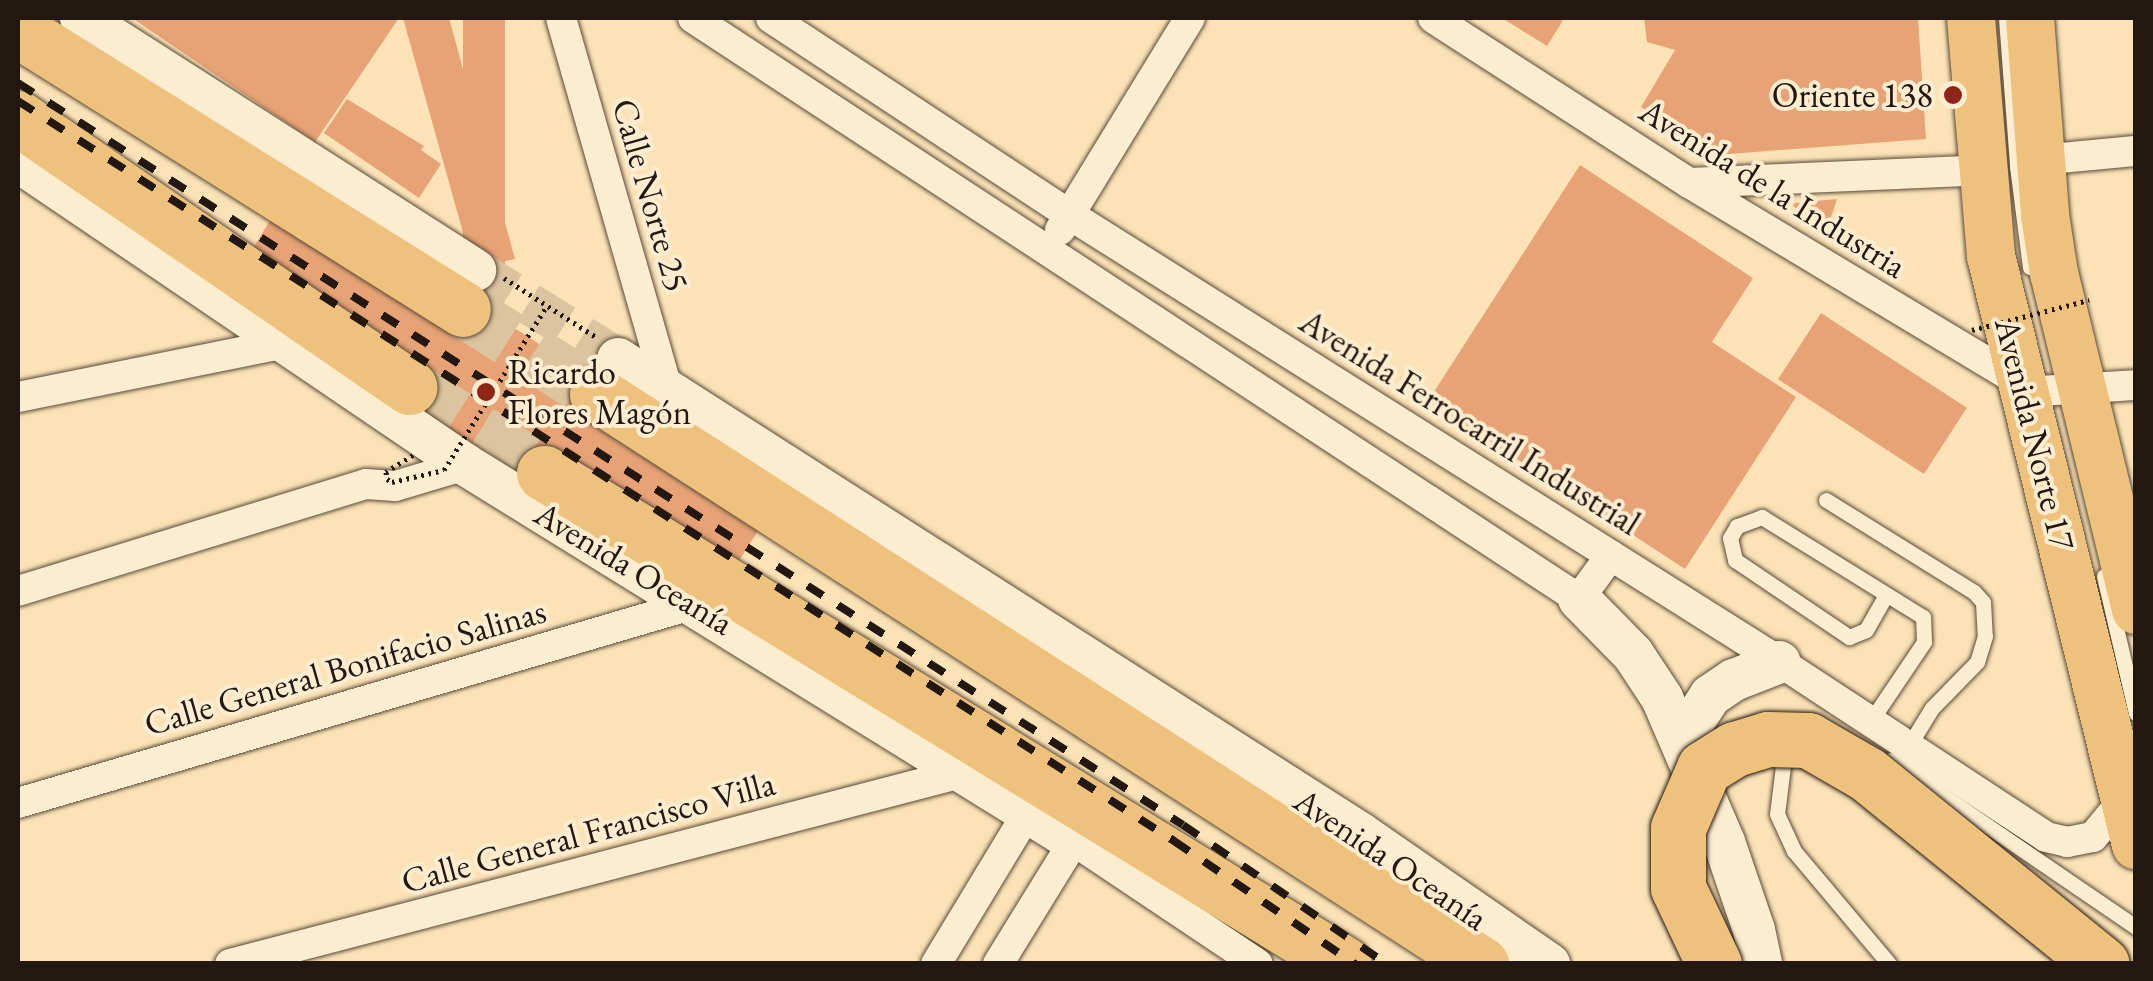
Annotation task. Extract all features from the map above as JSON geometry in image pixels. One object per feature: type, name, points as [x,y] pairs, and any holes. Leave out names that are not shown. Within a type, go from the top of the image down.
[{"type":"highway","points":[[18,30],[477,283]]},
{"type":"highway","name":"Avenida Oceanía","points":[[20,154],[409,387]]},
{"type":"highway","name":"Avenida Oceanía","points":[[607,366],[825,540],[1163,760],[1494,951]]},
{"type":"highway","points":[[757,452],[825,540]]},
{"type":"highway","name":"Avenida Oceanía","points":[[544,473],[1266,943],[1344,964]]},
{"type":"highway","points":[[1714,964],[1678,888],[1678,828],[1704,768],[1735,749],[1768,739],[1808,740],[1868,774],[2102,964]]},
{"type":"highway","points":[[1074,841],[1096,831],[1217,899],[1266,943]]},
{"type":"main road","points":[[81,18],[477,283]]},
{"type":"main road","name":"Avenida Norte 17","points":[[1971,18],[1991,256],[2055,389],[2136,610]]},
{"type":"main road","name":"Avenida Norte 17","points":[[2030,18],[2040,160],[2054,273],[2055,389],[2136,844]]},
{"type":"main road","name":"Avenida Oceanía","points":[[20,154],[285,343],[466,465],[1074,841]]},
{"type":"main road","name":"Avenida Oceanía","points":[[607,366],[669,394],[1360,834],[1494,951]]},
{"type":"main road","points":[[1579,599],[1633,654],[1662,698],[1730,860],[1754,930],[1760,964]]},
{"type":"main road","points":[[1690,762],[1694,721],[1710,696],[1734,680],[1780,662]]},
{"type":"main road","points":[[1494,951],[1549,964]]},
{"type":"street","name":"Calle Norte 25","points":[[561,18],[669,394]]},
{"type":"street","points":[[693,18],[1579,599],[1611,555]]},
{"type":"street","name":"Avenida Ferrocarril Industrial","points":[[771,18],[1070,215],[1780,662],[1870,734],[1908,747],[2057,841],[2093,836],[2130,796]]},
{"type":"street","points":[[1047,250],[1190,18]]},
{"type":"street","name":"Avenida de la Industria","points":[[1433,18],[1690,183],[2055,389]]},
{"type":"street","points":[[2040,160],[2136,151]]},
{"type":"street","points":[[1690,183],[1983,170]]},
{"type":"street","points":[[18,396],[285,343]]},
{"type":"street","points":[[2055,389],[2136,385]]},
{"type":"street","points":[[18,591],[366,484],[395,486],[466,465]]},
{"type":"street","name":"Calle General Bonifacio Salinas","points":[[18,803],[694,604]]},
{"type":"street","name":"Calle General Francisco Villa","points":[[230,964],[965,772]]},
{"type":"street","points":[[936,964],[1028,812]]},
{"type":"street","points":[[998,964],[1074,841]]},
{"type":"lane","points":[[1984,18],[1999,213],[2055,389]]},
{"type":"lane","points":[[2006,18],[2024,237],[2033,281]]},
{"type":"lane","points":[[1826,500],[1974,592],[1982,602],[1985,636],[1977,662],[1932,708],[1908,747]]},
{"type":"lane","points":[[1886,595],[1866,630],[1848,637],[1735,560],[1730,538],[1738,526],[1762,516],[1923,617],[1924,642],[1870,734],[2136,926]]},
{"type":"lane","points":[[2100,561],[2136,714]]},
{"type":"lane","points":[[1821,728],[1791,728],[1778,814],[1794,851],[1889,964]]},
{"type":"path","points":[[477,283],[547,306],[607,366]]},
{"type":"path","points":[[1972,330],[2089,300]]},
{"type":"path","points":[[414,455],[386,472],[386,479],[392,482],[444,470],[547,306]]},
{"type":"building","points":[[132,18],[399,18],[315,142]]},
{"type":"building","points":[[403,18],[449,18],[515,259],[501,262],[464,236]]},
{"type":"building","points":[[463,18],[505,18],[505,292],[463,292]]},
{"type":"building","points":[[1502,18],[1562,18],[1562,22],[1547,46]]},
{"type":"building","points":[[1644,18],[1918,18],[1926,139],[1716,155],[1641,107],[1675,50],[1647,42]]},
{"type":"building","points":[[347,99],[424,146],[421,150],[441,164],[419,198],[324,133]]},
{"type":"building","points":[[1580,165],[1753,278],[1712,342],[1796,397],[1685,569],[1428,401]]},
{"type":"building","points":[[1837,199],[1827,229],[1793,206],[1795,203]]},
{"type":"building","points":[[271,219],[469,299],[603,385],[582,418],[758,531],[727,579],[483,469],[241,267]]},
{"type":"building","points":[[1821,313],[1967,408],[1924,474],[1778,379]]},
{"type":"tunnel","points":[[475,270],[618,359]]},
{"type":"tunnel","points":[[463,309],[597,394]]},
{"type":"tunnel","points":[[409,387],[544,473]]},
{"type":"railway","points":[[18,83],[1183,825],[1387,964]]},
{"type":"railway","points":[[18,101],[1174,841],[1355,964]]},
{"type":"place","name":"Oriente 138","points":[[1953,95]]},
{"type":"place","name":"Ricardo Flores Magón","points":[[486,392]]}]
